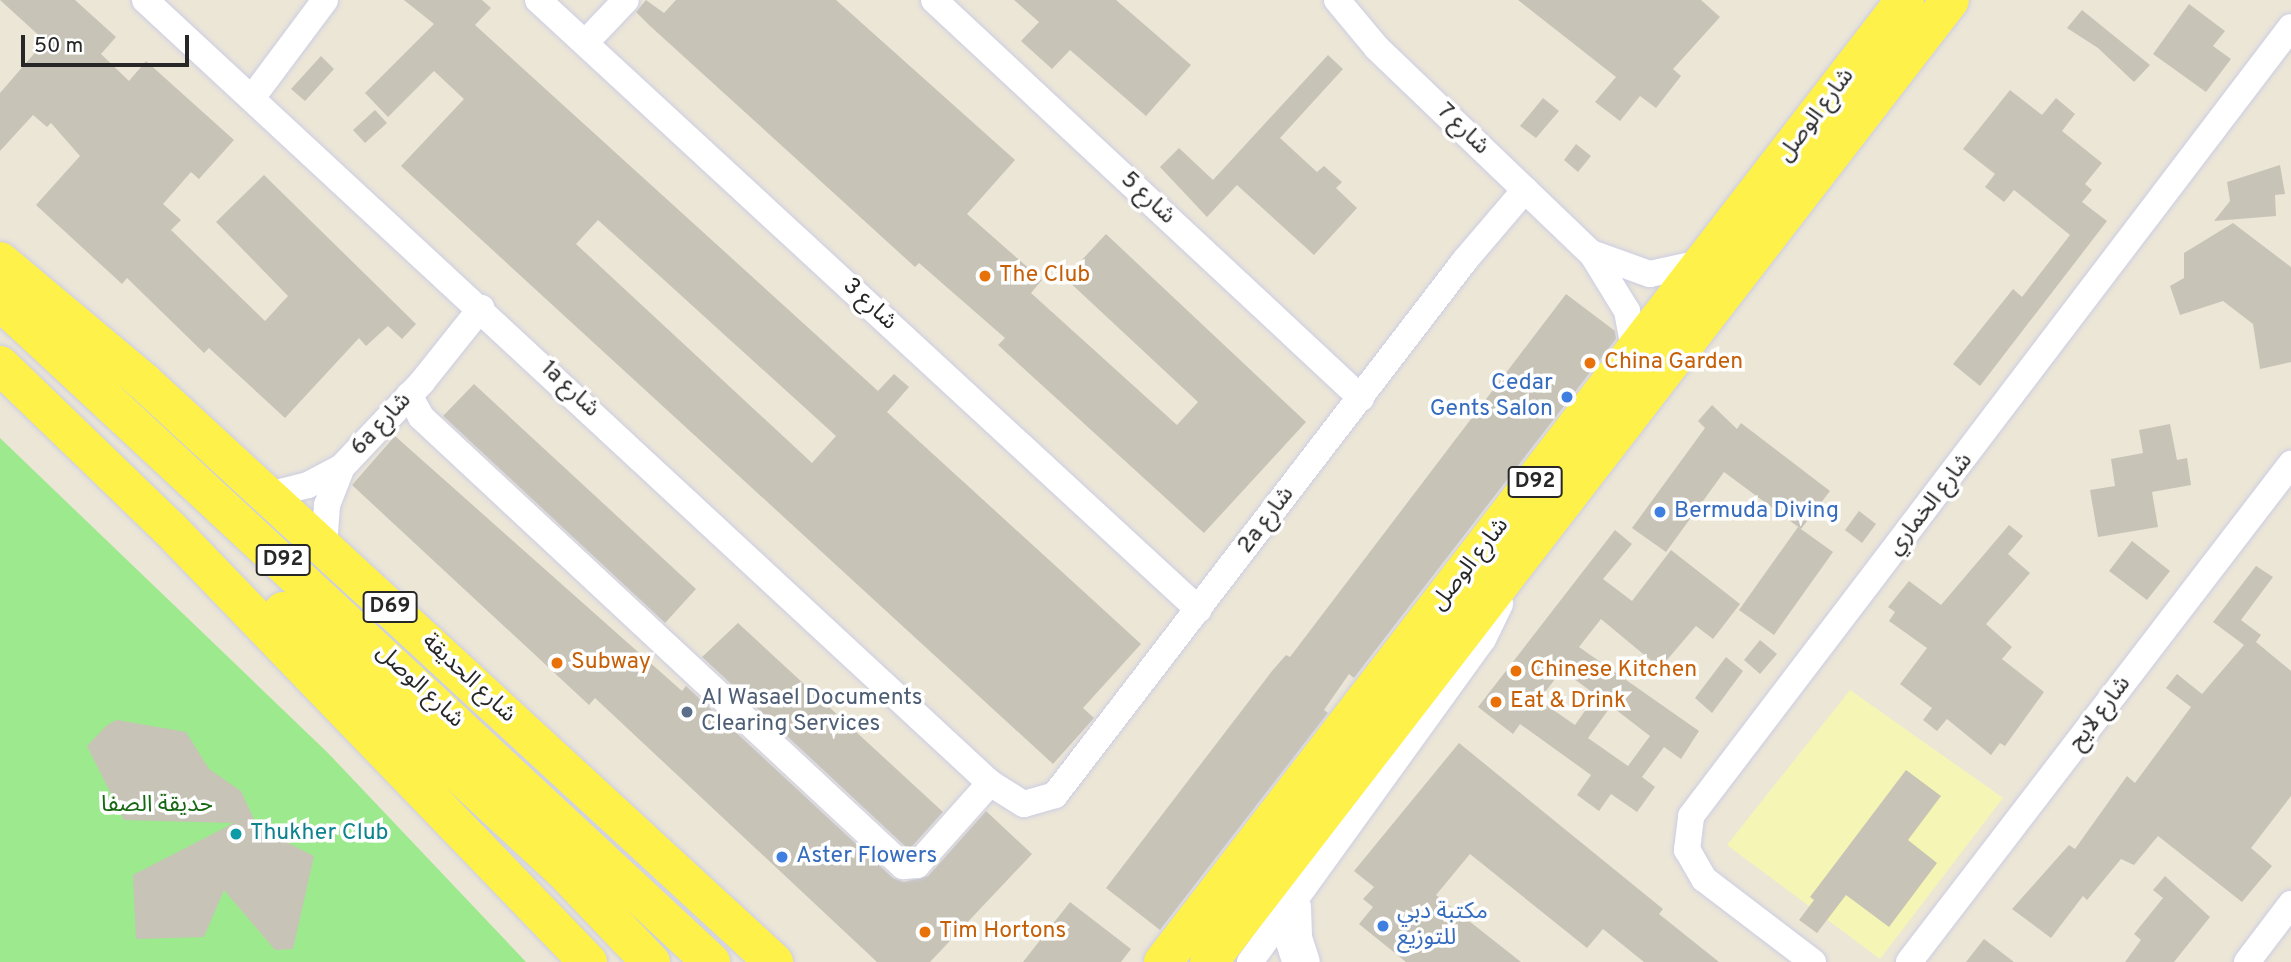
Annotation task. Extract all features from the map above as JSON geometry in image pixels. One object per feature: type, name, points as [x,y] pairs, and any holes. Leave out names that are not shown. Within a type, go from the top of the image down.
[{"type":"main road","name":"شارع الوصل","points":[[1163,962],[1706,262],[1905,0]]},
{"type":"main road","name":"شارع الوصل","points":[[1209,962],[1950,0]]},
{"type":"main road","name":"شارع الحديقة","points":[[0,261],[143,381],[774,962]]},
{"type":"main road","name":"شارع الوصل","points":[[0,301],[711,962]]},
{"type":"main road","points":[[0,365],[170,529],[585,960]]},
{"type":"main road","points":[[170,529],[202,541],[230,562],[562,869],[651,962]]},
{"type":"street","name":"1a شارع","points":[[145,0],[489,315],[990,783]]},
{"type":"street","name":"شارع 3","points":[[538,0],[1199,610]]},
{"type":"street","points":[[585,43],[626,0]]},
{"type":"street","name":"شارع 5","points":[[934,0],[1361,398]]},
{"type":"street","name":"شارع 7","points":[[1337,0],[1377,48],[1592,254],[1627,310],[1635,353]]},
{"type":"street","points":[[244,91],[294,25],[322,4]]},
{"type":"street","name":"شارع الخماري","points":[[1813,962],[1698,872],[1687,850],[1691,816],[2291,27]]},
{"type":"street","name":"2a شارع","points":[[990,783],[1024,804],[1055,795],[1465,259],[1525,190]]},
{"type":"street","name":"شارع 7","points":[[1592,254],[1620,267],[1650,274],[1706,262]]},
{"type":"street","name":"6a شارع","points":[[268,495],[308,485],[342,467],[489,315]]},
{"type":"street","points":[[416,389],[421,417],[903,866],[917,865],[990,783]]},
{"type":"street","name":"شارع لايح","points":[[1909,962],[2291,464]]},
{"type":"street","name":"6a شارع","points":[[324,546],[327,505],[342,467]]},
{"type":"street","points":[[1250,962],[1376,805],[1483,639],[1514,566]]},
{"type":"street","points":[[2247,962],[2291,904]]},
{"type":"street","points":[[1292,907],[1293,938],[1301,962]]},
{"type":"green space","name":"حديقة الصفا","points":[[0,438],[328,753],[526,962],[0,962]]},
{"type":"sand","points":[[1850,690],[2003,798],[1880,959],[1727,845]]},
{"type":"building","points":[[0,0],[75,0],[116,37],[101,54],[129,81],[146,61],[234,140],[199,179],[191,172],[163,204],[181,220],[171,230],[265,321],[288,296],[216,222],[264,175],[416,324],[402,339],[388,326],[366,346],[359,338],[285,418],[209,348],[204,353],[127,278],[122,284],[36,205],[80,156],[51,123],[47,127],[33,115],[0,151],[0,93],[45,41]]},
{"type":"building","points":[[404,0],[482,0],[491,8],[475,25],[878,391],[894,374],[909,387],[887,412],[1141,644],[1083,708],[1094,718],[1053,764],[401,166],[464,99],[434,71],[388,117],[365,93],[434,24]],"holes":[[[598,220],[836,436],[812,463],[576,244]]]},
{"type":"building","points":[[646,0],[664,13],[676,0],[836,0],[1015,160],[967,214],[1042,280],[1031,293],[1177,425],[1198,402],[1065,278],[1106,234],[1306,422],[1204,533],[998,345],[1005,338],[919,263],[915,267],[649,25],[636,12]]},
{"type":"building","points":[[1014,0],[1116,0],[1191,65],[1146,116],[1070,50],[1052,69],[1021,41],[1039,22]]},
{"type":"building","points":[[1518,0],[1701,0],[1720,17],[1673,69],[1681,76],[1656,108],[1640,96],[1620,121],[1595,102],[1616,77]]},
{"type":"building","points":[[2189,4],[2225,31],[2213,46],[2231,59],[2206,92],[2153,54]]},
{"type":"building","points":[[2082,10],[2150,65],[2134,82],[2098,48],[2067,28]]},
{"type":"building","points":[[1328,55],[1343,69],[1280,138],[1317,172],[1324,166],[1342,182],[1336,188],[1357,208],[1314,255],[1237,185],[1207,217],[1160,167],[1179,148],[1213,180]]},
{"type":"building","points":[[321,56],[334,69],[305,101],[291,89]]},
{"type":"building","points":[[2010,90],[2042,115],[2056,98],[2075,114],[2062,131],[2102,163],[2085,184],[2092,190],[2082,202],[2107,221],[1980,386],[1953,364],[2013,289],[2022,297],[2070,235],[2014,190],[2004,202],[1985,187],[1995,174],[1963,149]]},
{"type":"building","points":[[1543,98],[1559,111],[1536,138],[1520,126]]},
{"type":"building","points":[[375,110],[387,123],[365,143],[353,130]]},
{"type":"building","points":[[1576,144],[1591,156],[1578,172],[1564,160]]},
{"type":"building","points":[[2280,165],[2285,194],[2275,195],[2276,216],[2214,221],[2230,201],[2227,182]]},
{"type":"building","points":[[2233,223],[2291,267],[2291,362],[2260,369],[2253,324],[2223,301],[2180,315],[2170,286],[2184,278],[2184,253]]},
{"type":"building","points":[[1566,294],[1615,331],[1616,339],[1354,678],[1349,674],[1324,710],[1328,713],[1160,930],[1106,888],[1272,671],[1286,655],[1290,657]]},
{"type":"building","points":[[474,384],[696,589],[665,623],[443,416]]},
{"type":"building","points":[[1712,405],[1737,429],[1741,423],[1830,491],[1801,529],[1724,472],[1666,552],[1632,528],[1705,428],[1698,421]]},
{"type":"building","points":[[2170,424],[2177,460],[2187,458],[2191,485],[2152,492],[2158,527],[2098,537],[2090,490],[2115,486],[2111,459],[2143,453],[2139,430]]},
{"type":"building","points":[[395,436],[682,691],[686,686],[893,878],[904,882],[928,876],[986,811],[1032,854],[930,962],[877,962],[595,698],[589,705],[352,485]]},
{"type":"building","points":[[1859,511],[1876,524],[1862,543],[1845,530]]},
{"type":"building","points":[[2009,525],[2023,536],[2008,554],[2030,573],[1986,624],[2012,647],[2002,659],[2044,692],[2005,746],[2000,743],[1991,755],[1947,719],[1937,731],[1923,720],[1932,708],[1900,684],[1927,648],[1889,621],[1895,612],[1888,607],[1909,581],[1941,605]]},
{"type":"building","points":[[1798,527],[1833,552],[1774,635],[1739,610]]},
{"type":"building","points":[[1615,530],[1632,544],[1603,579],[1632,601],[1671,550],[1740,604],[1713,639],[1696,626],[1660,668],[1601,619],[1579,647],[1699,731],[1681,759],[1664,747],[1642,777],[1655,787],[1637,812],[1611,794],[1599,811],[1577,795],[1591,775],[1520,724],[1513,734],[1478,707]],"holes":[[[1562,670],[1596,695],[1575,725],[1539,700]],[[1611,706],[1650,736],[1628,766],[1588,738]]]},
{"type":"building","points":[[2132,541],[2170,571],[2147,600],[2109,571]]},
{"type":"building","points":[[2256,566],[2273,577],[2241,620],[2261,635],[2256,642],[2291,671],[2291,796],[2251,848],[2272,866],[2242,902],[2158,836],[2134,865],[2121,859],[2087,900],[2083,896],[2051,938],[2012,909],[2069,845],[2075,849],[2127,776],[2135,783],[2191,707],[2166,688],[2177,674],[2202,694],[2244,645],[2213,622]]},
{"type":"building","points":[[738,623],[943,812],[909,850],[702,657]]},
{"type":"building","points":[[1760,640],[1777,654],[1760,674],[1744,660]]},
{"type":"building","points":[[1726,657],[1743,671],[1712,713],[1695,698]]},
{"type":"building","name":"Thukher Club","points":[[117,720],[186,732],[209,769],[241,791],[258,828],[314,856],[293,949],[275,950],[224,890],[204,937],[136,939],[133,875],[234,823],[124,820],[87,746],[107,725]]},
{"type":"building","points":[[1459,743],[1663,909],[1659,914],[1719,962],[1644,962],[1603,929],[1587,948],[1470,854],[1436,895],[1521,962],[1406,962],[1359,924],[1373,907],[1363,899],[1374,887],[1354,871]]},
{"type":"building","points":[[1906,770],[1941,796],[1908,840],[1937,863],[1889,927],[1846,895],[1817,933],[1799,920],[1814,900],[1810,897]]},
{"type":"building","points":[[2165,876],[2210,917],[2174,962],[2125,962],[2141,940],[2134,934],[2163,898],[2153,890]]},
{"type":"building","points":[[1070,902],[1131,949],[1121,962],[1023,962]]},
{"type":"building","points":[[1984,939],[2014,962],[1966,962]]},
{"type":"place","name":"The Club","points":[[985,276]]},
{"type":"place","name":"China Garden","points":[[1590,363]]},
{"type":"place","name":"Cedar Gents Salon","points":[[1567,397]]},
{"type":"place","name":"Bermuda Diving","points":[[1660,512]]},
{"type":"place","name":"Subway","points":[[557,663]]},
{"type":"place","name":"Chinese Kitchen","points":[[1516,671]]},
{"type":"place","name":"Eat & Drink","points":[[1496,702]]},
{"type":"place","name":"Al Wasael Documents Clearing Services","points":[[687,712]]},
{"type":"place","name":"Thukher Club","points":[[236,834]]},
{"type":"place","name":"Aster Flowers","points":[[782,857]]},
{"type":"place","name":"مكتبة دبي للتوزيع","points":[[1383,926]]},
{"type":"place","name":"Tim Hortons","points":[[925,932]]}]
